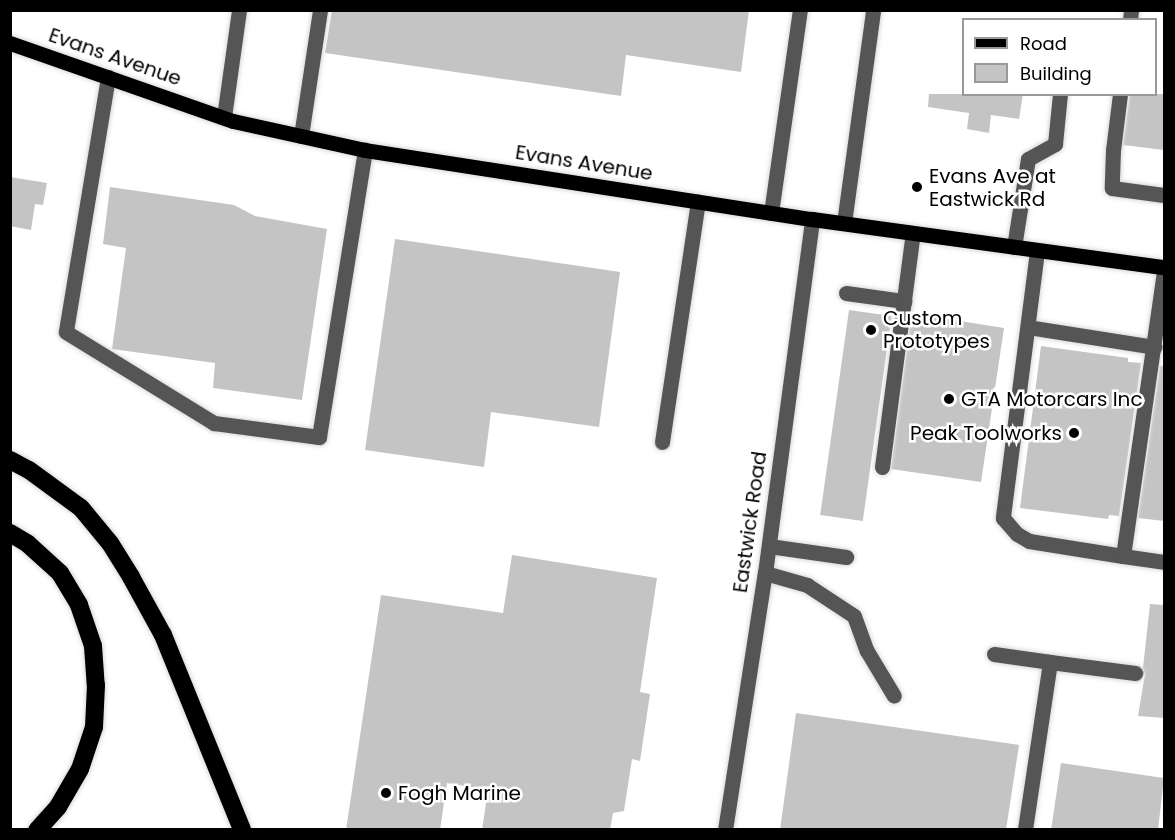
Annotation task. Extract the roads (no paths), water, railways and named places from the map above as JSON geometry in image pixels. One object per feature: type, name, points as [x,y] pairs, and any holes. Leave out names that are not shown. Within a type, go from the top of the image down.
[{"type":"highway","points":[[10,460],[29,470],[81,508],[110,543],[163,635],[242,830]]},
{"type":"highway","points":[[10,533],[28,544],[60,573],[79,605],[93,645],[96,685],[94,727],[80,770],[58,807],[37,830]]},
{"type":"main road","name":"Evans Avenue","points":[[10,43],[224,117],[365,150],[844,224],[1164,269]]},
{"type":"street","points":[[224,117],[239,10]]},
{"type":"street","points":[[301,136],[320,10]]},
{"type":"street","points":[[771,213],[800,10]]},
{"type":"street","points":[[844,224],[873,10]]},
{"type":"street","points":[[108,77],[66,332],[214,423],[319,437],[365,150]]},
{"type":"street","points":[[1014,247],[1028,159],[1055,144],[1060,96]]},
{"type":"street","points":[[1120,96],[1113,150],[1112,188],[1164,195]]},
{"type":"street","points":[[662,442],[698,202]]},
{"type":"street","name":"Eastwick Road","points":[[725,830],[769,546],[812,219]]},
{"type":"street","points":[[882,467],[913,233]]},
{"type":"street","points":[[1037,251],[1003,518],[1017,534],[1029,541],[1164,562]]},
{"type":"street","points":[[1123,556],[1164,269]]},
{"type":"street","points":[[846,293],[904,301]]},
{"type":"street","points":[[1028,327],[1154,347]]},
{"type":"street","points":[[769,546],[846,557]]},
{"type":"street","points":[[765,573],[807,585],[854,616],[867,651],[894,696]]},
{"type":"street","points":[[994,654],[1135,673]]},
{"type":"street","points":[[1025,830],[1050,662]]},
{"type":"place","name":"Evans Ave at Eastwick Rd","points":[[917,187]]},
{"type":"place","name":"Custom Prototypes","points":[[871,330]]},
{"type":"place","name":"GTA Motorcars Inc","points":[[949,399]]},
{"type":"place","name":"Peak Toolworks","points":[[1074,433]]},
{"type":"place","name":"Fogh Marine","points":[[386,793]]}]
